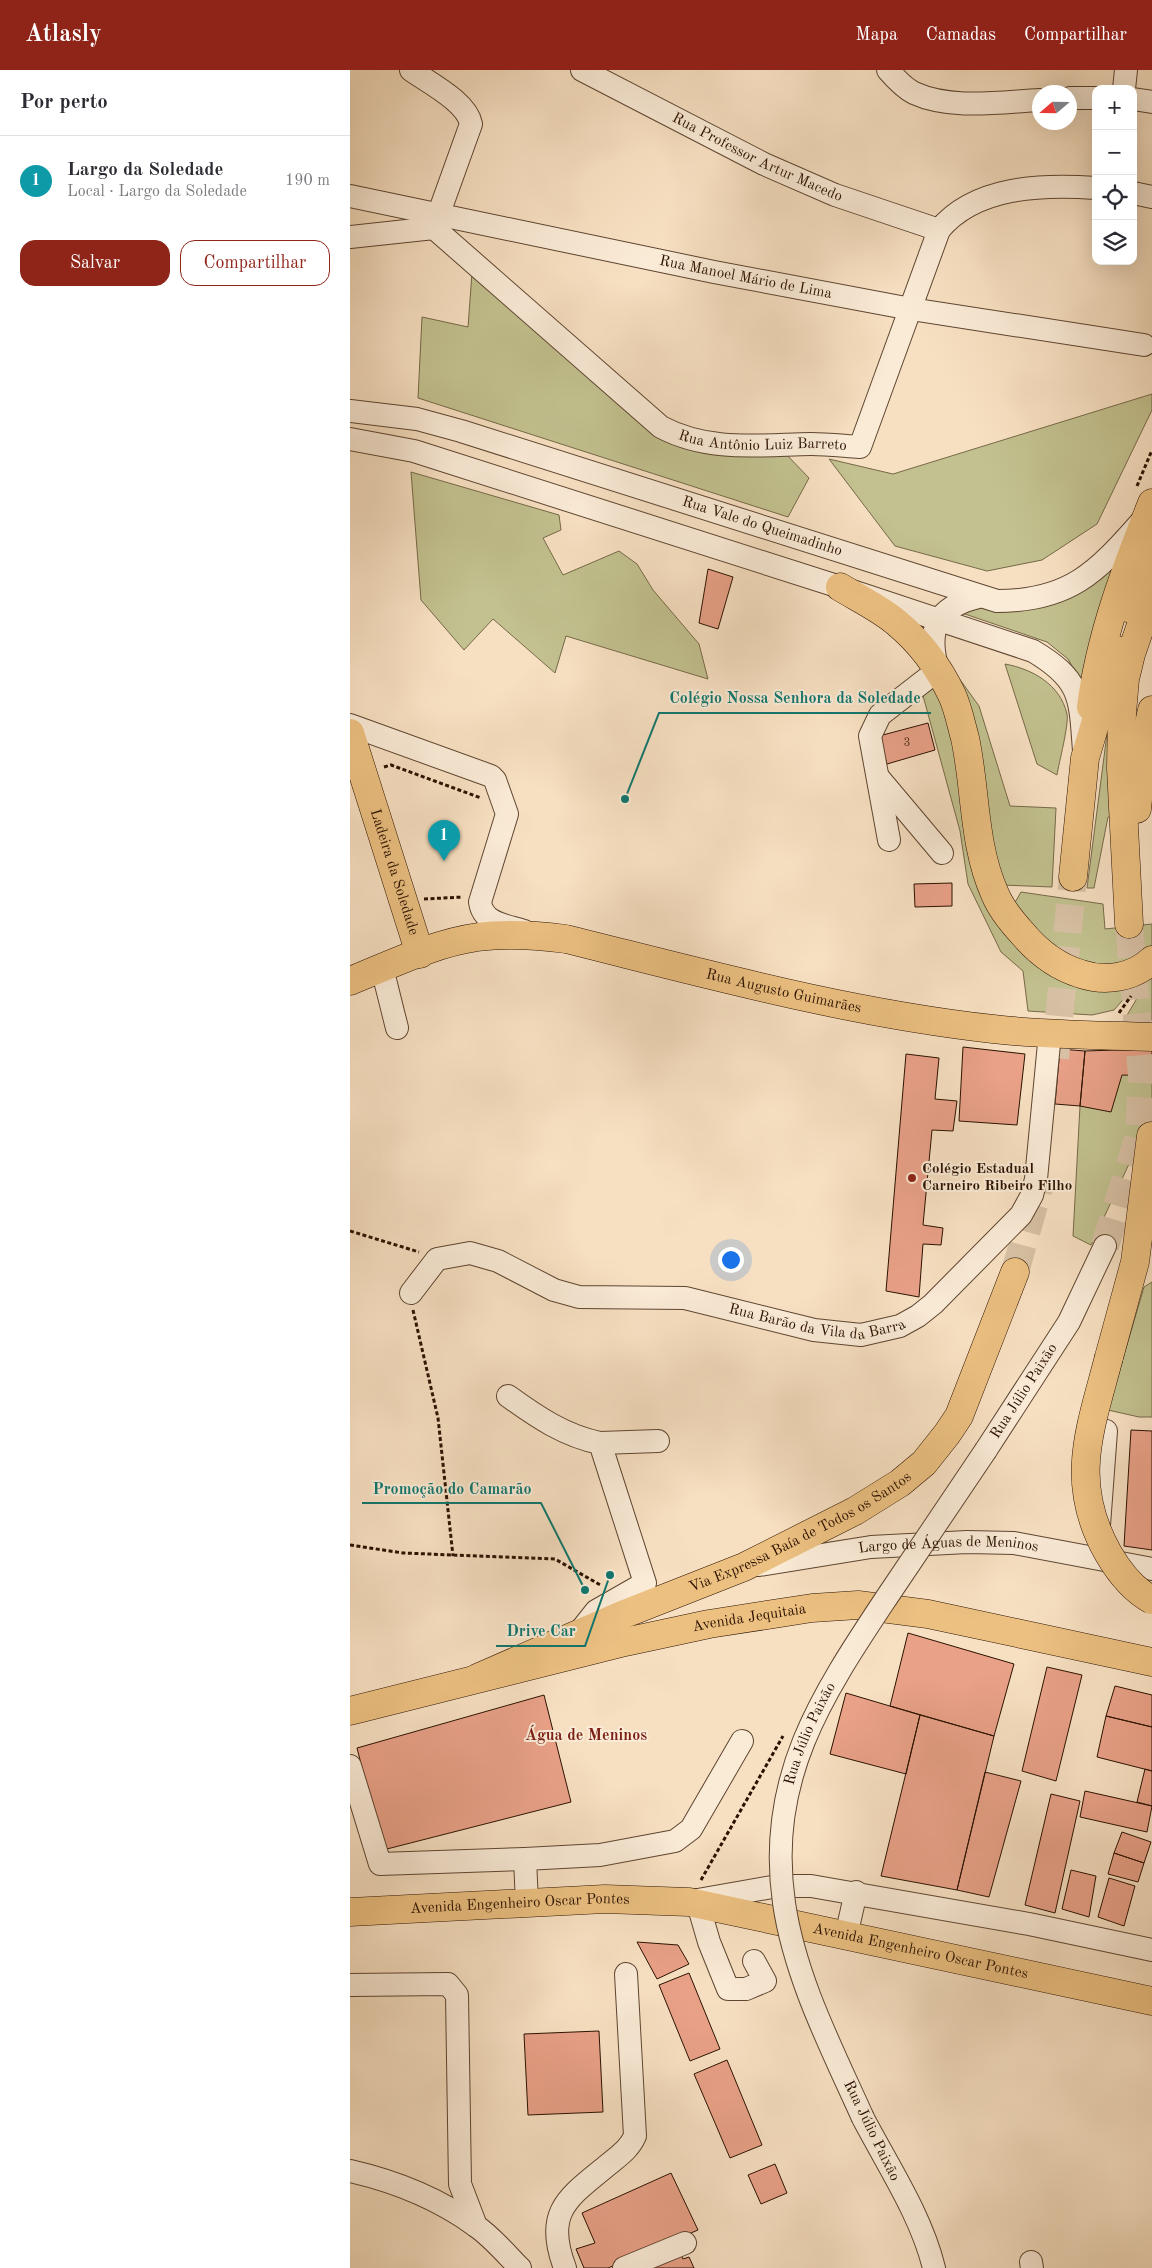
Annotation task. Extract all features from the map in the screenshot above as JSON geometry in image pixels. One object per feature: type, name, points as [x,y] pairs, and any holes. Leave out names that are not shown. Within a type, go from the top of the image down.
[{"type":"main road","points":[[1073,878],[1095,676],[1107,627],[1144,504]]},
{"type":"main road","points":[[1085,758],[1109,672],[1152,555]]},
{"type":"main road","points":[[840,587],[897,622],[918,644],[938,670],[953,697],[968,754],[981,846],[989,879],[995,895],[1012,922],[1032,945],[1053,962],[1088,976],[1118,977],[1139,970],[1152,960]]},
{"type":"main road","points":[[1152,593],[1140,622],[1125,679],[1121,768],[1136,923],[1137,804],[1143,751],[1152,710]]},
{"type":"main road","points":[[1122,746],[1140,664],[1152,628]]},
{"type":"main road","name":"Ladeira da Soledade","points":[[350,733],[420,954]]},
{"type":"main road","name":"Rua Augusto Guimarães","points":[[350,981],[420,954],[476,937],[538,935],[566,939],[888,1014],[994,1030],[1152,1037]]},
{"type":"main road","points":[[1151,1136],[1136,1262],[1087,1444],[1084,1471],[1086,1495],[1093,1522],[1114,1563],[1126,1579],[1152,1600]]},
{"type":"main road","name":"Via Expressa Baía de Todos os Santos","points":[[477,1678],[744,1567],[878,1498],[924,1463],[948,1434],[958,1416],[1015,1272]]},
{"type":"main road","name":"Avenida Jequitaia","points":[[350,1712],[477,1678],[709,1624],[771,1613],[858,1605],[928,1614],[1152,1662]]},
{"type":"main road","name":"Avenida Engenheiro Oscar Pontes","points":[[350,1912],[615,1899],[693,1903],[1152,2001]]},
{"type":"street","points":[[350,238],[437,220],[470,132],[470,117],[460,105],[411,70]]},
{"type":"street","name":"Rua Professor Artur Macedo","points":[[582,70],[764,164],[835,195],[939,230]]},
{"type":"street","points":[[888,70],[913,93],[931,98],[988,103],[1032,100]]},
{"type":"street","points":[[1124,85],[1126,70]]},
{"type":"street","points":[[1077,98],[1092,98]]},
{"type":"street","points":[[1137,100],[1152,102]]},
{"type":"street","name":"Rua Antônio Luiz Barreto","points":[[437,220],[661,427],[679,437],[698,443],[860,447],[939,230],[949,217],[964,207],[1008,192],[1066,187],[1092,188]]},
{"type":"street","points":[[1137,194],[1152,197]]},
{"type":"street","name":"Rua Manoel Mário de Lima","points":[[350,196],[437,220],[911,309],[1144,345]]},
{"type":"street","name":"Rua Vale do Queimadinho","points":[[350,411],[417,419],[461,431],[978,597],[997,601],[1037,599],[1076,584],[1093,573],[1144,504]]},
{"type":"street","points":[[350,439],[414,451],[840,587],[1033,651],[1061,669],[1070,680],[1077,695],[1081,713],[1085,758]]},
{"type":"street","points":[[889,840],[870,736],[880,715],[938,670],[933,640],[939,620],[944,612],[952,606],[978,597]]},
{"type":"street","points":[[350,725],[480,772],[495,780],[505,807],[505,821],[482,896],[481,908],[490,920],[538,935]]},
{"type":"street","points":[[877,776],[942,853]]},
{"type":"street","points":[[382,968],[397,1028]]},
{"type":"street","name":"Rua Barão da Vila da Barra","points":[[437,1259],[457,1254],[477,1254],[498,1261],[554,1290],[586,1298],[685,1298],[814,1330],[861,1335],[900,1326],[933,1304],[1021,1215],[1029,1202],[1036,1180],[1050,1033]]},
{"type":"street","name":"Rua Júlio Paixão","points":[[934,2268],[929,2248],[919,2226],[863,2118],[814,2006],[791,1937],[784,1903],[780,1864],[785,1801],[793,1766],[804,1735],[823,1697],[862,1634],[986,1450],[1069,1322],[1105,1246]]},
{"type":"street","points":[[411,1293],[437,1259]]},
{"type":"street","points":[[508,1396],[562,1431],[582,1439],[600,1443],[658,1441]]},
{"type":"street","points":[[1097,1558],[1106,1431]]},
{"type":"street","points":[[577,1635],[596,1611],[645,1583],[600,1443]]},
{"type":"street","name":"Largo de Águas de Meninos","points":[[744,1567],[871,1547],[967,1542],[1014,1543],[1152,1569]]},
{"type":"street","points":[[350,1766],[380,1864],[600,1855],[675,1841],[691,1829],[742,1741]]},
{"type":"street","points":[[525,1859],[527,1903]]},
{"type":"street","name":"Avenida Engenheiro Oscar Pontes","points":[[693,1903],[778,1886],[804,1886],[856,1892],[1150,1944]]},
{"type":"street","points":[[846,1936],[856,1892]]},
{"type":"street","points":[[693,1903],[728,1989],[746,1989],[765,1982],[754,1961]]},
{"type":"street","points":[[565,2268],[559,2254],[556,2235],[558,2215],[567,2201],[578,2190],[629,2148],[634,2136],[626,1974]]},
{"type":"street","points":[[350,1985],[448,1984],[458,1995],[460,2184],[476,2226]]},
{"type":"street","points":[[350,2171],[404,2187],[433,2200],[476,2226],[520,2268]]},
{"type":"street","points":[[624,2268],[647,2262],[685,2243]]},
{"type":"path","points":[[1144,504],[1152,450]]},
{"type":"path","points":[[376,770],[391,765],[505,807]]},
{"type":"path","points":[[404,904],[418,900],[482,896]]},
{"type":"path","points":[[1113,1019],[1127,1005],[1135,988]]},
{"type":"path","points":[[350,1231],[403,1246],[437,1259]]},
{"type":"path","points":[[411,1293],[417,1330],[438,1418],[453,1556]]},
{"type":"path","points":[[350,1545],[404,1553],[555,1559],[600,1586],[609,1585]]},
{"type":"path","points":[[693,1903],[785,1732]]},
{"type":"shaded area","points":[[472,273],[655,435],[785,453],[809,478],[788,517],[418,398],[422,317],[468,327]]},
{"type":"shaded area","points":[[1152,394],[1152,410],[1097,524],[1042,560],[987,571],[895,546],[829,459],[893,474]]},
{"type":"shaded area","points":[[411,472],[559,515],[561,530],[543,538],[563,575],[619,551],[637,564],[653,590],[699,644],[708,679],[566,636],[555,673],[493,619],[464,650],[421,600]]},
{"type":"shaded area","points":[[1124,555],[1082,684],[1068,659],[1047,642],[956,611],[971,606],[1035,607]]},
{"type":"shaded area","points":[[948,663],[979,706],[1010,806],[1056,808],[1052,887],[1002,885]]},
{"type":"shaded area","points":[[1005,664],[1035,674],[1044,680],[1058,694],[1063,703],[1067,719],[1057,775],[1037,764]]},
{"type":"shaded area","points":[[937,685],[948,711],[976,869],[1046,968],[1076,987],[1128,986],[1129,993],[1114,1010],[1092,1015],[1028,1011],[1023,971],[1001,952],[968,884],[960,831],[922,692]]},
{"type":"shaded area","points":[[1111,703],[1119,816],[1108,817],[1094,888],[1087,888]]},
{"type":"shaded area","points":[[1021,892],[1103,904],[1105,929],[1152,924],[1152,946],[1121,967],[1092,968],[1052,952],[1014,904]]},
{"type":"shaded area","points":[[1152,978],[1152,1020],[1126,1017],[1136,1000],[1140,984]]},
{"type":"shaded area","points":[[1152,1052],[1152,1132],[1145,1130],[1091,1245],[1073,1236],[1080,1106]]},
{"type":"shaded area","points":[[1152,1282],[1152,1417],[1139,1417],[1108,1410],[1144,1287]]},
{"type":"building","points":[[708,569],[733,577],[718,629],[699,623]]},
{"type":"building","points":[[928,723],[935,750],[887,764],[879,736]]},
{"type":"building","points":[[952,883],[952,906],[915,907],[914,884]]},
{"type":"building","points":[[963,1047],[1025,1054],[1017,1125],[959,1121]]},
{"type":"building","points":[[1060,1049],[1085,1051],[1080,1106],[1055,1104]]},
{"type":"building","points":[[1152,1050],[1152,1076],[1122,1075],[1111,1112],[1080,1106],[1085,1051]]},
{"type":"building","name":"Colégio Estadual Carneiro Ribeiro Filho","points":[[906,1054],[939,1058],[935,1099],[957,1101],[953,1131],[932,1130],[923,1225],[943,1228],[941,1245],[923,1244],[919,1297],[886,1291]]},
{"type":"building","points":[[1131,1430],[1152,1431],[1152,1550],[1124,1546]]},
{"type":"building","points":[[908,1633],[1014,1664],[994,1736],[890,1706]]},
{"type":"building","points":[[1047,1667],[1082,1675],[1056,1781],[1022,1771]]},
{"type":"building","points":[[1115,1686],[1152,1695],[1152,1727],[1106,1716]]},
{"type":"building","points":[[846,1693],[920,1715],[906,1774],[830,1754]]},
{"type":"building","points":[[544,1695],[571,1802],[383,1850],[357,1748]]},
{"type":"building","points":[[920,1715],[994,1736],[957,1890],[881,1876]]},
{"type":"building","points":[[1106,1716],[1152,1727],[1152,1771],[1097,1757]]},
{"type":"building","points":[[1145,1769],[1152,1771],[1152,1806],[1137,1802]]},
{"type":"building","points":[[985,1772],[1021,1781],[989,1897],[957,1890]]},
{"type":"building","points":[[1085,1791],[1152,1806],[1147,1832],[1080,1817]]},
{"type":"building","points":[[1051,1794],[1080,1801],[1055,1913],[1025,1905]]},
{"type":"building","points":[[1122,1832],[1151,1842],[1144,1863],[1114,1853]]},
{"type":"building","points":[[1114,1853],[1144,1863],[1138,1882],[1108,1874]]},
{"type":"building","points":[[1071,1870],[1096,1876],[1089,1917],[1062,1909]]},
{"type":"building","points":[[1109,1878],[1135,1886],[1124,1926],[1098,1917]]},
{"type":"building","points":[[637,1942],[678,1945],[689,1964],[657,1979]]},
{"type":"building","points":[[689,1973],[720,2049],[690,2061],[659,1985]]},
{"type":"building","points":[[599,2031],[603,2112],[528,2115],[524,2034]]},
{"type":"building","points":[[727,2060],[762,2145],[730,2158],[694,2074]]},
{"type":"building","points":[[775,2164],[787,2193],[761,2204],[748,2175]]},
{"type":"building","points":[[671,2173],[698,2230],[608,2268],[584,2268],[576,2249],[595,2243],[582,2213]]},
{"type":"building","points":[[678,2249],[683,2259],[689,2257],[694,2268],[652,2268]]},
{"type":"tunnel","points":[[1055,1058],[1073,877]]},
{"type":"tunnel","points":[[1105,1246],[1139,1136],[1142,1075],[1129,924]]},
{"type":"tunnel","points":[[1015,1272],[1039,1187]]},
{"type":"place","name":"Colégio Nossa Senhora da Soledade","points":[[625,799]]},
{"type":"place","name":"Largo da Soledade","points":[[444,861]]},
{"type":"place","name":"Colégio Estadual Carneiro Ribeiro Filho","points":[[912,1178]]},
{"type":"place","name":"Drive Car","points":[[610,1575]]},
{"type":"place","name":"Promoção do Camarão","points":[[585,1590]]},
{"type":"district","name":"Água de Meninos","points":[[586,1736]]}]
